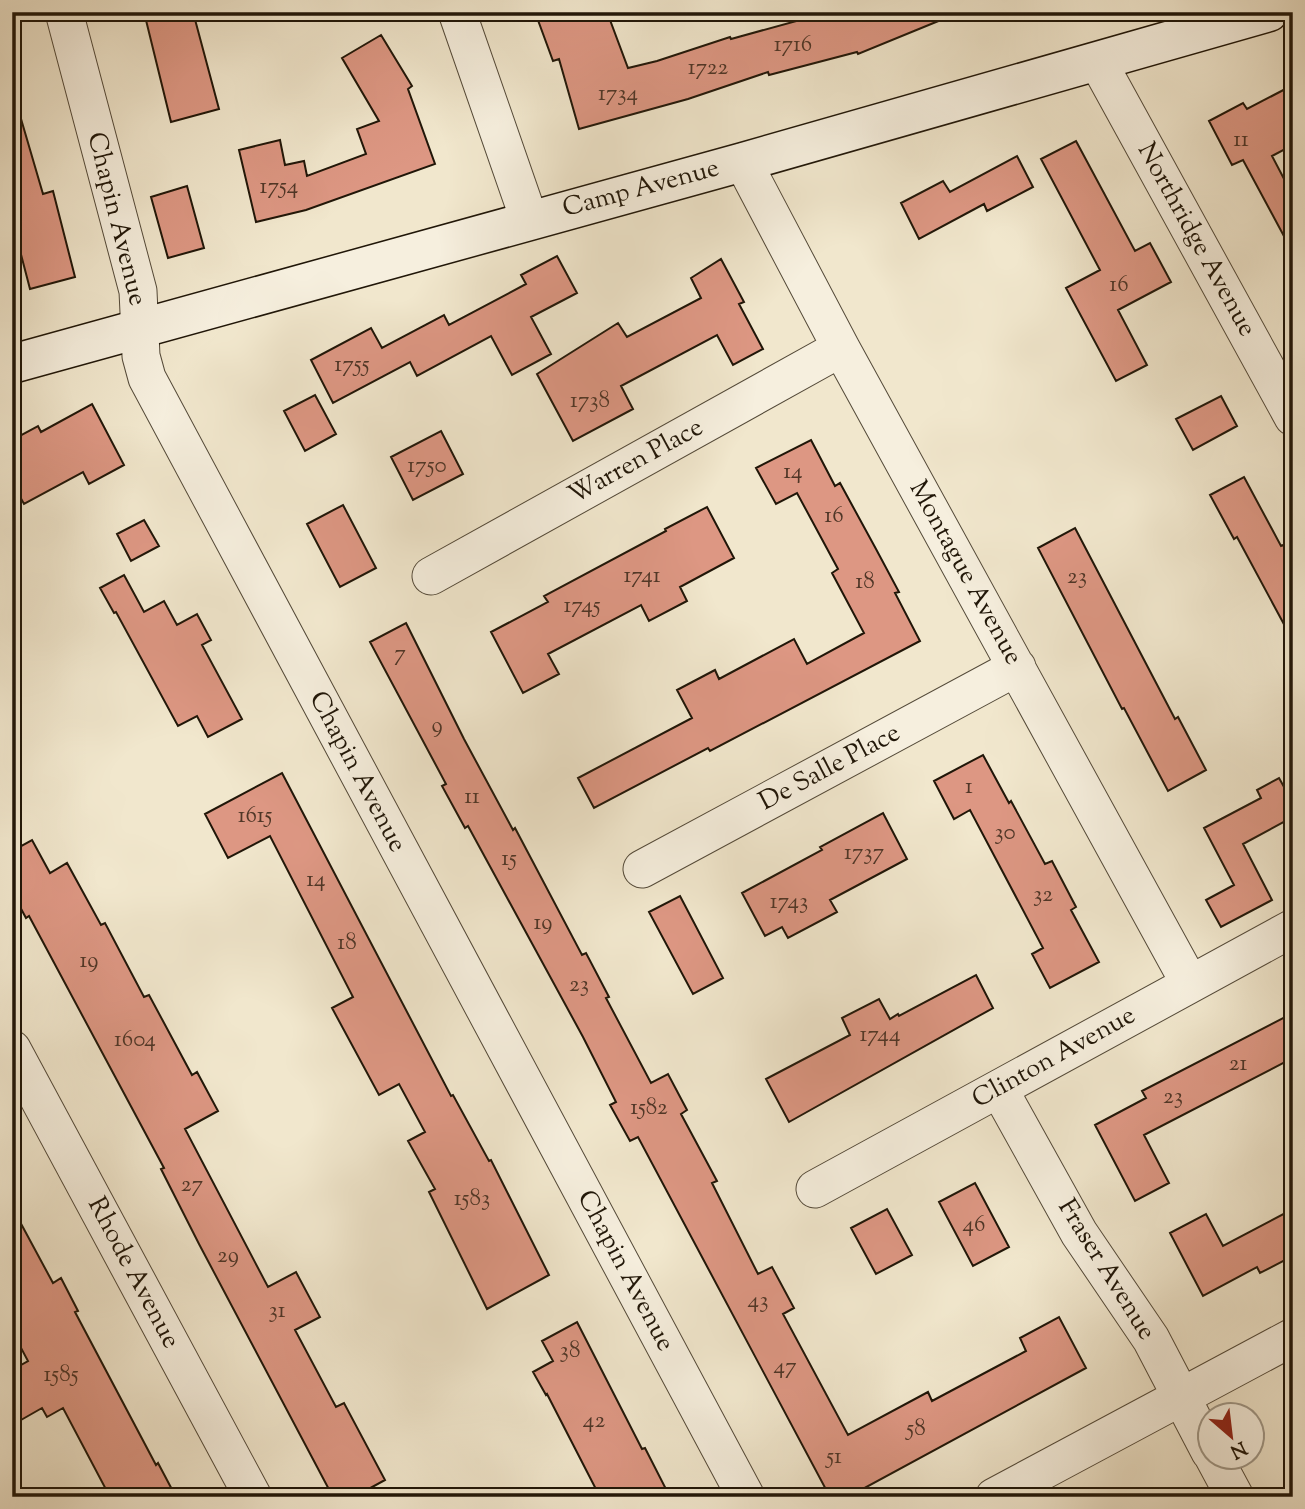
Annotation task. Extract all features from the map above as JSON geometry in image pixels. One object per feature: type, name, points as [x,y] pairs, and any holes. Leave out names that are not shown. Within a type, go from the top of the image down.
[{"type":"street","name":"Chapin Avenue","points":[[64,12],[138,291],[141,356],[147,377],[746,1497]]},
{"type":"street","points":[[457,12],[529,219]]},
{"type":"street","name":"Camp Avenue","points":[[12,364],[743,162],[1269,12]]},
{"type":"street","name":"Northridge Avenue","points":[[1098,62],[1293,418]]},
{"type":"street","name":"Montague Avenue","points":[[743,162],[841,348],[1190,984]]},
{"type":"street","name":"Warren Place","points":[[431,576],[841,348]]},
{"type":"street","name":"De Salle Place","points":[[642,869],[1017,667]]},
{"type":"street","name":"Clinton Avenue","points":[[815,1189],[1293,928]]},
{"type":"street","name":"Rhode Avenue","points":[[12,1049],[253,1497]]},
{"type":"street","name":"Fraser Avenue","points":[[999,1089],[1079,1233],[1151,1339],[1196,1425]]},
{"type":"street","points":[[995,1497],[1293,1337]]},
{"type":"street","name":"Fraser Avenue","points":[[1221,1470],[1235,1497]]},
{"type":"building","points":[[144,12],[193,12],[219,109],[171,122]]},
{"type":"building","points":[[535,12],[607,12],[628,68],[730,37],[731,39],[829,12],[958,13],[858,54],[857,52],[769,75],[768,72],[688,99],[579,129],[559,59],[553,61]]},
{"type":"building","points":[[381,35],[412,86],[408,89],[435,164],[306,210],[256,222],[239,150],[280,140],[285,165],[304,161],[307,176],[366,154],[357,129],[379,121],[342,58]]},
{"type":"building","points":[[1293,85],[1293,145],[1272,156],[1293,196],[1293,253],[1243,160],[1232,165],[1209,121],[1243,103],[1247,109]]},
{"type":"building","points":[[19,112],[43,194],[53,191],[75,277],[30,289],[12,220],[12,113]]},
{"type":"building","points":[[1076,141],[1135,251],[1150,243],[1171,282],[1118,310],[1147,365],[1116,381],[1066,288],[1100,270],[1041,159]]},
{"type":"building","points":[[1017,156],[1033,187],[987,211],[984,204],[919,239],[901,203],[943,181],[950,192]]},
{"type":"building","points":[[187,186],[204,248],[168,258],[151,197]]},
{"type":"building","points":[[557,256],[577,293],[531,317],[551,354],[512,375],[491,336],[417,376],[410,362],[333,403],[311,360],[371,328],[382,348],[444,315],[449,325],[526,284],[521,275]]},
{"type":"building","points":[[721,259],[744,302],[739,304],[763,349],[733,365],[717,335],[621,386],[633,409],[573,441],[537,374],[618,323],[627,337],[701,298],[691,278]]},
{"type":"building","points":[[315,395],[336,434],[305,451],[284,411]]},
{"type":"building","points":[[1221,396],[1237,426],[1193,450],[1176,419]]},
{"type":"building","points":[[92,404],[124,465],[89,484],[83,472],[24,504],[12,482],[12,440],[38,426],[41,432]]},
{"type":"building","points":[[441,431],[463,474],[413,500],[391,457]]},
{"type":"building","points":[[811,440],[835,486],[840,483],[876,549],[899,592],[895,593],[920,641],[710,751],[708,748],[594,808],[578,778],[692,718],[677,690],[715,670],[719,679],[794,639],[807,664],[864,633],[832,573],[838,569],[797,493],[776,504],[756,468]]},
{"type":"building","points":[[1244,477],[1293,563],[1293,641],[1237,537],[1234,539],[1210,495]]},
{"type":"building","points":[[343,505],[376,568],[340,587],[307,524]]},
{"type":"building","points":[[707,507],[734,558],[680,587],[687,601],[649,621],[641,605],[548,654],[559,674],[523,693],[491,632],[548,602],[544,596]]},
{"type":"building","points":[[144,520],[159,546],[131,561],[117,534]]},
{"type":"building","points":[[1075,528],[1175,719],[1178,717],[1206,770],[1168,791],[1038,548]]},
{"type":"building","points":[[124,575],[144,612],[164,601],[177,625],[197,614],[211,640],[202,645],[242,719],[208,737],[197,716],[178,726],[116,612],[114,613],[100,588]]},
{"type":"building","points":[[406,623],[513,830],[515,828],[582,955],[586,953],[609,997],[606,998],[651,1083],[668,1074],[687,1110],[681,1114],[717,1181],[712,1183],[758,1274],[772,1267],[794,1308],[783,1314],[848,1435],[928,1392],[932,1401],[1026,1351],[1020,1338],[1059,1317],[1086,1368],[848,1497],[830,1497],[638,1137],[630,1141],[610,1105],[616,1102],[583,1037],[468,826],[465,828],[442,786],[446,784],[370,642]]},
{"type":"building","points":[[983,755],[1045,864],[1052,861],[1076,907],[1071,910],[1099,962],[1050,988],[1032,954],[1043,948],[970,810],[954,819],[934,781]]},
{"type":"building","points":[[282,773],[451,1096],[453,1095],[489,1161],[491,1160],[549,1275],[487,1309],[429,1192],[435,1189],[408,1141],[425,1132],[399,1084],[379,1095],[332,1008],[353,997],[270,836],[228,858],[205,814]]},
{"type":"building","points":[[1279,778],[1293,803],[1293,817],[1243,844],[1272,900],[1221,927],[1206,900],[1234,885],[1204,828],[1261,798],[1257,790]]},
{"type":"building","points":[[883,813],[907,859],[830,900],[837,912],[788,938],[782,927],[765,936],[742,893]]},
{"type":"building","points":[[32,840],[50,873],[67,863],[101,925],[105,923],[144,997],[149,995],[192,1075],[197,1072],[218,1111],[185,1129],[268,1287],[296,1272],[320,1317],[295,1330],[336,1407],[344,1403],[385,1480],[354,1497],[333,1497],[199,1244],[161,1169],[164,1168],[29,916],[26,918],[12,892],[12,851]]},
{"type":"building","points":[[680,896],[723,978],[693,994],[649,912]]},
{"type":"building","points":[[976,975],[993,1008],[789,1122],[766,1079],[850,1035],[842,1018],[879,999],[890,1019]]},
{"type":"building","points":[[1293,1013],[1293,1058],[1144,1135],[1169,1183],[1135,1201],[1095,1125],[1146,1098],[1142,1091]]},
{"type":"building","points":[[975,1183],[1009,1247],[973,1266],[939,1202]]},
{"type":"building","points":[[12,1207],[53,1283],[61,1278],[78,1311],[75,1312],[156,1465],[158,1463],[176,1497],[110,1497],[63,1408],[47,1417],[42,1408],[21,1420],[12,1404],[12,1370],[28,1361],[12,1331]]},
{"type":"building","points":[[887,1209],[912,1255],[876,1274],[851,1228]]},
{"type":"building","points":[[1293,1209],[1293,1256],[1260,1273],[1257,1267],[1203,1296],[1170,1233],[1206,1214],[1223,1246]]},
{"type":"building","points":[[577,1322],[642,1449],[645,1448],[670,1497],[600,1497],[533,1372],[553,1361],[542,1341]]}]
